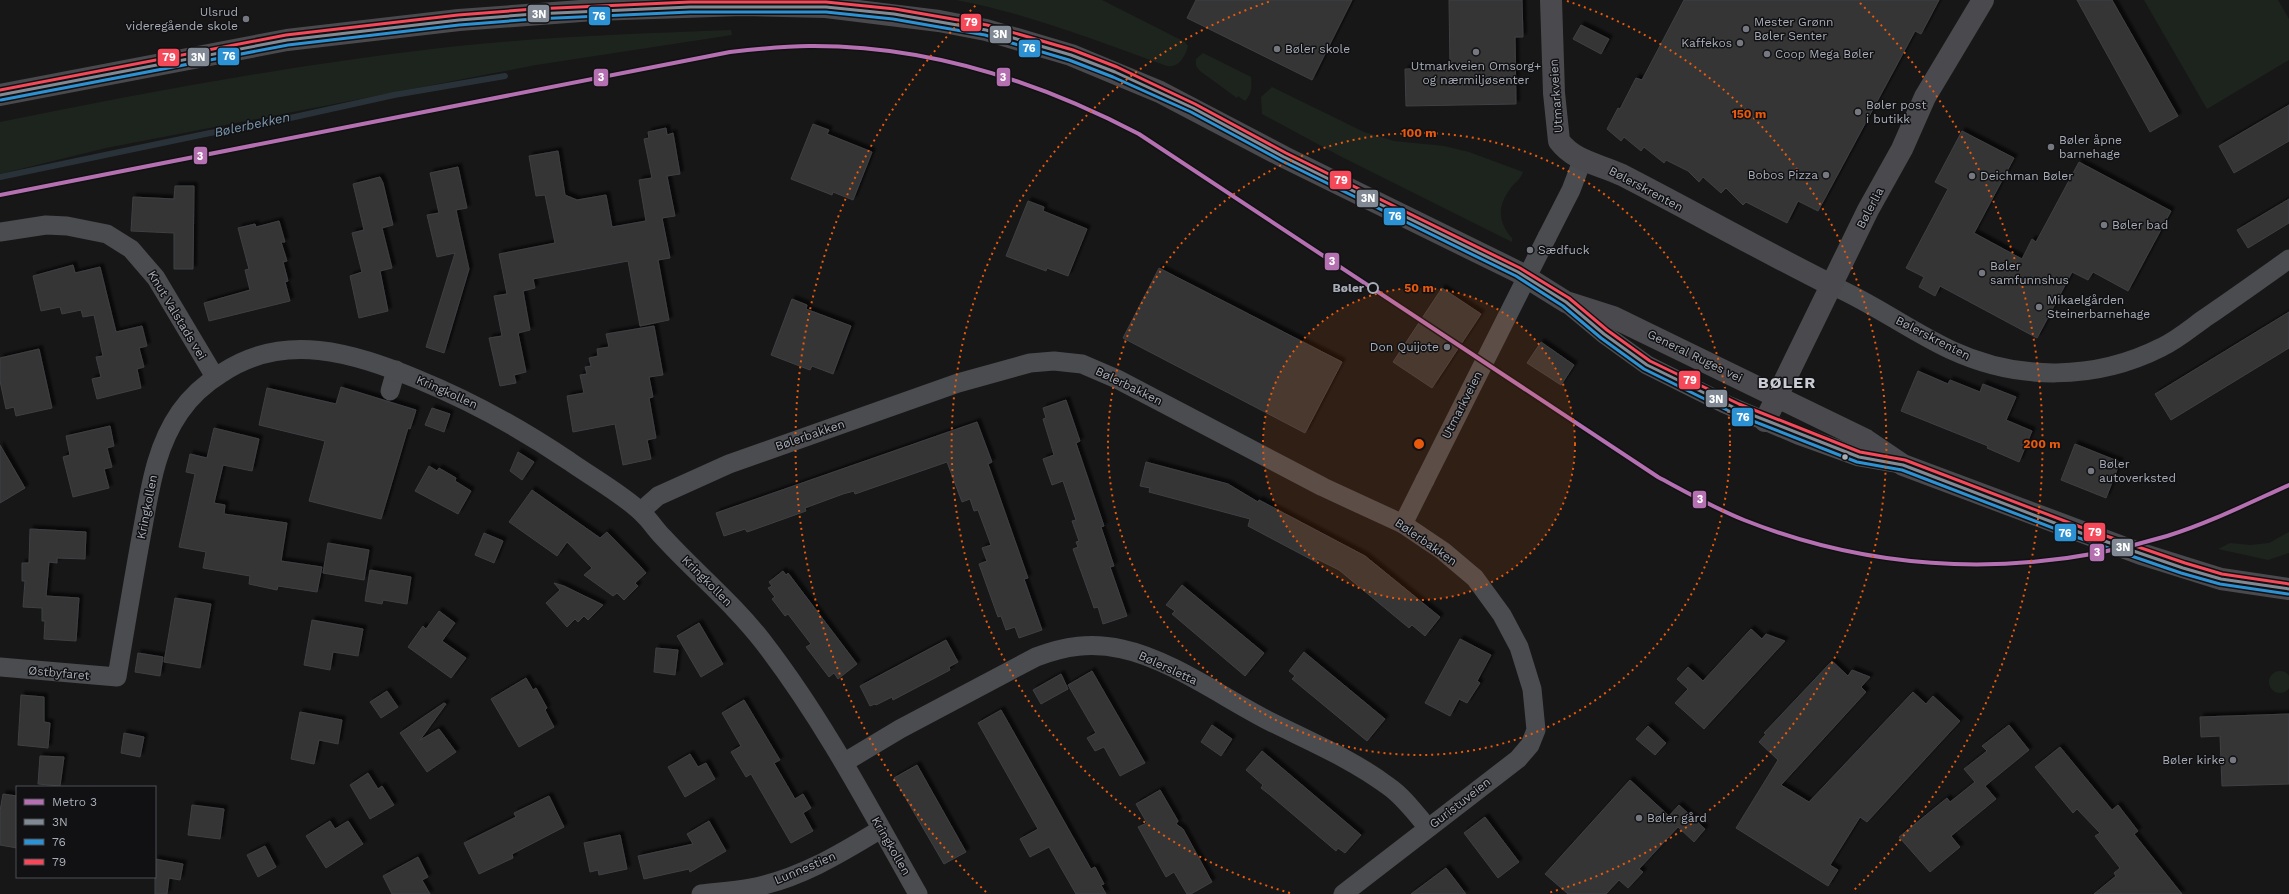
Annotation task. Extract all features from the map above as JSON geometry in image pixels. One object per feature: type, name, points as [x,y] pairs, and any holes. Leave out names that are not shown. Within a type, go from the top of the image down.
[{"type":"main road","name":"Utmarkveien","points":[[1551,0],[1554,93],[1559,141],[1569,153],[1582,160]]},
{"type":"main road","name":"Bølerlia","points":[[1765,421],[1868,210],[1902,149],[1925,97],[1983,0]]},
{"type":"main road","name":"General Ruges vei","points":[[0,96],[287,40],[459,20],[594,10],[743,5],[826,7],[894,14],[939,21],[1020,39],[1071,55],[1115,72],[1193,108],[1284,157],[1518,272],[1566,302],[1613,317],[1866,440],[1904,464],[2081,533],[2183,568],[2221,579],[2289,589]]},
{"type":"main road","name":"Bølerskrenten","points":[[1582,160],[1599,165],[1621,175],[1831,285]]},
{"type":"street","name":"Utmarkveien","points":[[1403,524],[1571,190],[1582,160]]},
{"type":"street","name":"Knut Valstads vei","points":[[0,232],[46,225],[67,226],[107,234],[131,249],[156,278],[215,377]]},
{"type":"street","name":"Bølerskrenten","points":[[1831,285],[1852,294],[1928,338],[1974,359],[2012,370],[2034,373],[2064,373],[2118,364],[2162,347],[2289,259]]},
{"type":"street","name":"General Ruges vei","points":[[1566,302],[1604,334],[1647,365],[1725,404],[1859,457],[1904,464]]},
{"type":"street","name":"Kringkollen","points":[[118,677],[133,579],[155,464],[167,432],[182,409],[198,391],[215,377],[238,362],[252,356],[291,349],[333,351],[396,370],[451,393],[494,414],[536,439],[641,511],[663,538],[733,606],[764,644],[807,703],[844,762],[918,894]]},
{"type":"street","name":"Bølerbakken","points":[[641,511],[658,496],[729,464],[958,383],[1030,363],[1054,361],[1082,364],[1117,379],[1324,487],[1403,524],[1443,551],[1484,588],[1502,615],[1519,647],[1532,689]]},
{"type":"street","points":[[390,391],[396,370]]},
{"type":"street","name":"Bølersletta","points":[[844,762],[900,729],[1036,657],[1055,650],[1076,645],[1100,646],[1147,656],[1269,721],[1296,733],[1388,786],[1428,828]]},
{"type":"street","name":"Østbyfaret","points":[[0,667],[118,677]]},
{"type":"street","name":"Guristuveien","points":[[1343,894],[1518,759],[1530,745],[1536,730],[1532,689]]},
{"type":"street","name":"Lunnestien","points":[[700,894],[750,888],[790,877],[830,859],[881,829]]},
{"type":"shaded area","points":[[956,0],[1102,0],[1185,42],[1188,46],[1181,61],[1175,65],[1167,66],[1037,20]]},
{"type":"shaded area","points":[[2144,0],[2278,0],[2289,19],[2289,60],[2207,109]]},
{"type":"shaded area","points":[[731,30],[732,35],[536,65],[106,148],[0,174],[0,122],[54,111],[269,72],[432,49],[544,39]]},
{"type":"shaded area","points":[[1203,53],[1251,77],[1251,90],[1245,101],[1238,96],[1237,98],[1200,71],[1196,66],[1196,59]]},
{"type":"shaded area","points":[[1272,87],[1364,132],[1394,141],[1444,146],[1469,152],[1523,172],[1521,177],[1506,196],[1501,208],[1502,220],[1507,232],[1512,238],[1512,242],[1338,155],[1262,114],[1261,97]]},
{"type":"shaded area","points":[[2289,532],[2289,553],[2268,560],[2218,549],[2230,543],[2250,545],[2269,543]]},
{"type":"shaded area","points":[[2280,671],[2288,674],[2290,678],[2290,686],[2288,690],[2280,693],[2272,690],[2269,682],[2272,674]]},
{"type":"building","name":"Bøler skole","points":[[1196,0],[1352,0],[1312,80],[1187,18]]},
{"type":"building","name":"Utmarkveien Omsorg+ og nærmiljøsenter","points":[[1449,0],[1522,0],[1523,37],[1515,37],[1516,104],[1406,106],[1405,69],[1450,68]]},
{"type":"building","points":[[1684,0],[1939,0],[1921,34],[1915,31],[1818,211],[1798,201],[1787,223],[1746,202],[1743,205],[1726,188],[1721,193],[1703,177],[1699,182],[1688,171],[1666,160],[1664,163],[1644,147],[1641,151],[1624,137],[1621,141],[1607,129],[1618,108],[1620,109],[1636,78],[1642,80]]},
{"type":"building","points":[[2077,0],[2112,0],[2178,116],[2150,132]]},
{"type":"building","points":[[1581,25],[1609,39],[1601,54],[1573,39]]},
{"type":"building","points":[[2289,105],[2289,141],[2234,173],[2219,146]]},
{"type":"building","points":[[813,124],[829,130],[827,134],[872,152],[853,200],[833,192],[832,195],[791,179]]},
{"type":"building","points":[[666,128],[667,135],[673,133],[680,174],[667,176],[675,216],[662,218],[670,258],[658,260],[669,320],[640,326],[628,261],[533,279],[535,288],[523,291],[530,330],[518,333],[526,372],[514,375],[516,383],[500,386],[489,338],[502,336],[494,296],[507,294],[499,254],[555,243],[545,195],[536,196],[529,156],[558,151],[565,195],[577,200],[606,195],[612,227],[646,221],[639,180],[652,178],[644,139],[649,138],[648,132]]},
{"type":"building","points":[[1962,131],[2014,158],[1974,233],[2022,259],[2032,239],[2036,242],[2079,162],[2171,211],[2128,291],[2093,272],[2088,280],[2072,272],[2037,338],[1940,286],[1935,296],[1919,287],[1924,277],[1906,268],[1948,189],[1935,182]]},
{"type":"building","points":[[458,167],[467,208],[456,210],[469,269],[444,353],[426,347],[455,253],[437,257],[427,215],[439,213],[430,173]]},
{"type":"building","points":[[380,177],[383,183],[393,225],[382,228],[392,268],[380,271],[388,311],[359,318],[350,276],[362,272],[352,233],[364,230],[353,184]]},
{"type":"building","points":[[175,186],[194,186],[193,269],[174,269],[174,233],[131,231],[133,197],[174,199]]},
{"type":"building","points":[[2289,199],[2289,223],[2248,248],[2237,230]]},
{"type":"building","points":[[1028,201],[1044,207],[1043,211],[1087,229],[1068,276],[1047,268],[1046,271],[1006,256]]},
{"type":"building","points":[[279,221],[285,242],[281,242],[287,261],[283,262],[288,281],[285,282],[290,301],[209,321],[204,303],[250,290],[245,270],[249,269],[238,228],[255,224],[256,227]]},
{"type":"building","points":[[73,265],[75,273],[100,267],[116,332],[142,326],[147,346],[139,348],[144,367],[137,369],[141,388],[97,399],[92,379],[101,377],[96,357],[103,356],[94,315],[83,317],[81,310],[62,314],[60,307],[41,311],[33,276]]},
{"type":"building","points":[[1159,268],[1342,362],[1305,433],[1123,338]]},
{"type":"building","points":[[1442,288],[1481,314],[1432,388],[1393,362]]},
{"type":"building","points":[[792,299],[807,305],[806,309],[851,326],[833,374],[812,366],[810,370],[771,355]]},
{"type":"building","points":[[2289,312],[2289,348],[2171,420],[2155,394]]},
{"type":"building","points":[[654,326],[663,375],[649,377],[653,397],[649,398],[656,438],[647,440],[651,459],[623,465],[615,424],[573,432],[567,396],[584,393],[580,375],[587,374],[585,367],[591,366],[589,358],[598,356],[597,349],[609,347],[606,334]]},
{"type":"building","points":[[1541,342],[1574,365],[1561,385],[1527,363]]},
{"type":"building","points":[[39,349],[52,408],[16,416],[14,407],[6,409],[0,381],[0,358]]},
{"type":"building","points":[[1918,371],[1948,384],[1950,380],[1980,392],[1983,384],[2016,397],[2006,420],[2032,431],[2019,462],[1987,448],[1988,446],[1901,411]]},
{"type":"building","points":[[341,387],[416,410],[410,429],[408,428],[381,519],[309,501],[325,441],[259,425],[267,388],[336,404]]},
{"type":"building","points":[[1066,400],[1080,441],[1076,443],[1104,526],[1101,527],[1114,566],[1110,567],[1127,616],[1103,624],[1098,607],[1094,608],[1073,549],[1078,547],[1076,542],[1079,541],[1072,521],[1076,520],[1063,481],[1052,485],[1043,459],[1054,455],[1043,419],[1046,418],[1043,408]]},
{"type":"building","points":[[432,408],[450,414],[444,432],[425,425]]},
{"type":"building","points":[[977,422],[992,462],[988,464],[1028,578],[1024,579],[1042,630],[1019,638],[1015,627],[1006,630],[1001,616],[998,617],[979,564],[987,561],[982,548],[991,545],[978,510],[974,511],[970,499],[962,502],[947,462],[855,494],[854,491],[843,494],[805,508],[806,511],[747,532],[745,529],[724,536],[716,513]]},
{"type":"building","points":[[110,426],[114,446],[107,448],[112,467],[104,469],[109,488],[73,497],[63,457],[70,455],[66,436]]},
{"type":"building","points":[[214,428],[259,439],[252,471],[223,465],[214,503],[225,505],[224,514],[287,523],[281,561],[322,567],[317,592],[278,586],[277,590],[249,584],[250,576],[203,568],[206,552],[179,547],[195,474],[186,472],[190,454],[207,458]]},
{"type":"building","name":"Bøler autoverksted","points":[[2075,444],[2120,462],[2106,498],[2061,480]]},
{"type":"building","points":[[0,445],[25,488],[0,503]]},
{"type":"building","points":[[518,452],[534,462],[522,480],[510,471]]},
{"type":"building","points":[[1146,462],[1228,484],[1258,502],[1259,500],[1365,556],[1440,617],[1425,636],[1412,625],[1409,628],[1339,570],[1317,559],[1316,562],[1248,526],[1250,519],[1149,492],[1150,488],[1140,486]]},
{"type":"building","points":[[429,466],[437,471],[439,468],[456,478],[455,481],[471,491],[458,514],[415,491]]},
{"type":"building","points":[[532,490],[600,538],[607,532],[641,567],[646,573],[635,583],[638,586],[624,600],[617,593],[613,596],[584,575],[592,568],[567,542],[557,556],[509,522]]},
{"type":"building","points":[[30,529],[86,532],[85,559],[57,558],[57,563],[49,562],[46,596],[79,598],[76,641],[44,639],[45,621],[42,621],[42,608],[23,607],[25,581],[22,581],[22,563],[29,563]]},
{"type":"building","points":[[484,533],[503,541],[494,563],[475,555]]},
{"type":"building","points":[[328,543],[369,550],[364,580],[323,573]]},
{"type":"building","points":[[370,570],[411,577],[407,604],[383,600],[382,604],[365,601]]},
{"type":"building","points":[[783,571],[786,575],[788,573],[857,664],[838,679],[834,673],[829,677],[806,647],[811,644],[788,614],[785,616],[772,599],[775,597],[768,588],[772,586],[769,582]]},
{"type":"building","points":[[554,583],[564,586],[603,605],[588,620],[584,616],[578,622],[575,619],[567,627],[546,603],[560,590]]},
{"type":"building","points":[[1182,585],[1264,653],[1245,676],[1172,614],[1175,611],[1166,605]]},
{"type":"building","points":[[175,598],[211,604],[200,668],[164,662]]},
{"type":"building","points":[[439,611],[455,623],[442,641],[466,658],[451,678],[408,647],[423,626],[426,629]]},
{"type":"building","points":[[312,620],[363,629],[358,656],[333,652],[330,670],[304,665]]},
{"type":"building","points":[[699,623],[723,664],[701,677],[677,636]]},
{"type":"building","points":[[1751,629],[1762,639],[1766,634],[1785,641],[1704,729],[1675,703],[1688,689],[1677,679],[1688,667],[1703,681]]},
{"type":"building","points":[[1460,639],[1491,655],[1477,681],[1480,683],[1467,703],[1459,699],[1450,716],[1425,703]]},
{"type":"building","points":[[946,640],[958,662],[949,667],[950,670],[893,700],[892,697],[876,705],[870,706],[860,686]]},
{"type":"building","points":[[656,648],[678,650],[675,675],[654,672]]},
{"type":"building","points":[[1304,652],[1385,719],[1367,741],[1292,679],[1295,676],[1289,671]]},
{"type":"building","points":[[138,653],[163,657],[160,676],[135,672]]},
{"type":"building","points":[[1832,661],[1848,676],[1852,670],[1870,677],[1861,687],[1866,692],[1781,785],[1809,802],[1913,692],[1926,704],[1933,696],[1960,721],[1867,822],[1860,817],[1830,865],[1838,870],[1828,886],[1736,828],[1778,760],[1759,742],[1766,734],[1764,733]]},
{"type":"building","points":[[1092,671],[1145,763],[1120,776],[1104,747],[1095,751],[1087,738],[1096,733],[1068,685]]},
{"type":"building","points":[[1061,674],[1068,689],[1041,704],[1033,690]]},
{"type":"building","points":[[526,678],[533,690],[536,688],[547,708],[545,710],[554,727],[519,747],[491,699]]},
{"type":"building","points":[[387,691],[398,707],[381,718],[370,702]]},
{"type":"building","points":[[21,695],[44,697],[44,722],[50,723],[48,748],[18,745]]},
{"type":"building","points":[[744,700],[780,760],[774,763],[795,799],[803,794],[811,808],[803,813],[813,831],[791,843],[751,774],[746,777],[731,752],[741,746],[722,713]]},
{"type":"building","points":[[444,703],[446,704],[420,740],[439,729],[456,752],[427,772],[400,733]]},
{"type":"building","points":[[1001,710],[1091,869],[1095,867],[1104,884],[1101,885],[1106,894],[1076,894],[1049,847],[1030,857],[1020,839],[1038,829],[978,723]]},
{"type":"building","points":[[300,712],[342,720],[338,744],[319,740],[314,764],[291,759]]},
{"type":"building","name":"Bøler kirke","points":[[2289,714],[2289,784],[2222,786],[2220,736],[2201,737],[2200,717]]},
{"type":"building","points":[[1212,725],[1232,739],[1221,756],[1201,742]]},
{"type":"building","points":[[2009,725],[2029,750],[1985,786],[1996,799],[1951,836],[1960,847],[1930,872],[1899,837],[1947,798],[1950,802],[1975,782],[1964,769],[1987,751],[1982,746]]},
{"type":"building","points":[[1648,726],[1666,743],[1655,755],[1636,739]]},
{"type":"building","points":[[124,733],[144,737],[140,757],[121,753]]},
{"type":"building","points":[[2060,747],[2112,810],[2118,805],[2138,831],[2134,834],[2182,894],[2094,894],[2116,876],[2114,873],[2120,868],[2095,836],[2100,833],[2077,809],[2073,813],[2035,767]]},
{"type":"building","points":[[1262,751],[1361,835],[1345,853],[1338,848],[1336,851],[1261,788],[1263,785],[1246,770]]},
{"type":"building","points":[[690,754],[698,767],[706,763],[715,779],[685,797],[668,767]]},
{"type":"building","points":[[40,756],[64,757],[60,786],[38,784]]},
{"type":"building","points":[[917,765],[966,852],[944,864],[894,778]]},
{"type":"building","points":[[368,773],[378,789],[382,786],[394,805],[370,819],[350,785]]},
{"type":"building","points":[[1630,780],[1669,816],[1679,805],[1705,829],[1694,842],[1678,827],[1639,869],[1643,872],[1628,888],[1619,880],[1606,894],[1568,894],[1545,874]]},
{"type":"building","points":[[1160,790],[1178,821],[1176,824],[1183,829],[1212,882],[1191,894],[1187,894],[1174,872],[1166,877],[1138,827],[1147,823],[1136,804]]},
{"type":"building","points":[[3,794],[16,796],[16,848],[0,845],[0,811]]},
{"type":"building","points":[[549,796],[564,827],[512,854],[513,858],[479,874],[464,843],[516,817],[514,813]]},
{"type":"building","points":[[192,805],[224,809],[220,839],[188,835]]},
{"type":"building","points":[[1485,817],[1519,862],[1498,878],[1464,833]]},
{"type":"building","points":[[330,821],[335,829],[348,821],[363,844],[326,868],[306,836]]},
{"type":"building","points":[[709,821],[726,851],[690,872],[689,869],[644,879],[638,856],[693,844],[687,834]]},
{"type":"building","points":[[620,835],[627,869],[599,875],[598,870],[590,872],[584,843]]},
{"type":"building","points":[[265,846],[276,867],[258,877],[247,855]]},
{"type":"building","points":[[418,857],[428,877],[422,880],[430,894],[392,894],[383,876]]},
{"type":"building","points":[[156,859],[183,864],[180,880],[169,878],[167,894],[155,894]]},
{"type":"building","points":[[1446,868],[1466,894],[1411,894]]},
{"type":"waterway","name":"Bølerbekken","points":[[0,177],[210,133],[263,124],[394,95],[505,76]]},
{"type":"metro line","name":"3","points":[[0,195],[730,52],[779,47],[809,46],[853,47],[895,52],[938,59],[979,69],[1020,82],[1060,97],[1139,134],[1658,477],[1700,500],[1744,520],[1795,538],[1848,551],[1901,560],[1954,564],[2007,564],[2061,559],[2114,550],[2183,531],[2244,506],[2289,485]]},
{"type":"transit line","name":"79","points":[[0,90],[286,35],[458,15],[534,9],[690,2],[826,2],[895,9],[987,25],[1073,50],[1117,67],[1195,104],[1286,153],[1520,268],[1569,298],[1607,330],[1650,361],[1739,404],[1860,452],[1905,460],[2083,528],[2185,563],[2222,574],[2289,584]]},
{"type":"transit line","name":"3N","points":[[0,95],[287,40],[459,20],[534,14],[690,7],[826,7],[894,14],[986,30],[1071,55],[1115,72],[1193,108],[1284,157],[1518,272],[1566,302],[1604,334],[1647,365],[1737,409],[1859,457],[1903,465],[2081,533],[2183,568],[2221,579],[2289,589]]},
{"type":"transit line","name":"76","points":[[1,100],[288,45],[459,25],[534,19],[690,12],[826,12],[893,19],[985,35],[1069,60],[1113,77],[1191,112],[1282,161],[1516,276],[1563,306],[1601,338],[1644,369],[1735,414],[1857,462],[1902,470],[2079,538],[2181,573],[2220,584],[2288,594]]},
{"type":"place","name":"Ulsrud videregående skole","points":[[246,19]]},
{"type":"place","name":"Mester Grønn Bøler Senter","points":[[1746,29]]},
{"type":"place","name":"Kaffekos","points":[[1740,43]]},
{"type":"place","name":"Bøler skole","points":[[1277,49]]},
{"type":"place","name":"Utmarkveien Omsorg+ og nærmiljøsenter","points":[[1476,52]]},
{"type":"place","name":"Coop Mega Bøler","points":[[1767,54]]},
{"type":"place","name":"Bøler post i butikk","points":[[1858,112]]},
{"type":"place","name":"Bøler åpne barnehage","points":[[2051,147]]},
{"type":"place","name":"Bobos Pizza","points":[[1826,175]]},
{"type":"place","name":"Deichman Bøler","points":[[1972,176]]},
{"type":"place","name":"Bøler bad","points":[[2104,225]]},
{"type":"place","name":"Sædfuck","points":[[1530,250]]},
{"type":"place","name":"Bøler samfunnshus","points":[[1982,273]]},
{"type":"place","name":"Bøler","points":[[1373,288]]},
{"type":"place","name":"Mikaelgården Steinerbarnehage","points":[[2039,307]]},
{"type":"place","name":"Don Quijote","points":[[1447,347]]},
{"type":"place","name":"Bøler autoverksted","points":[[2091,471]]},
{"type":"place","name":"Bøler kirke","points":[[2233,760]]},
{"type":"place","name":"Bøler gård","points":[[1639,818]]},
{"type":"district","name":"BØLER","points":[[1787,382]]}]
